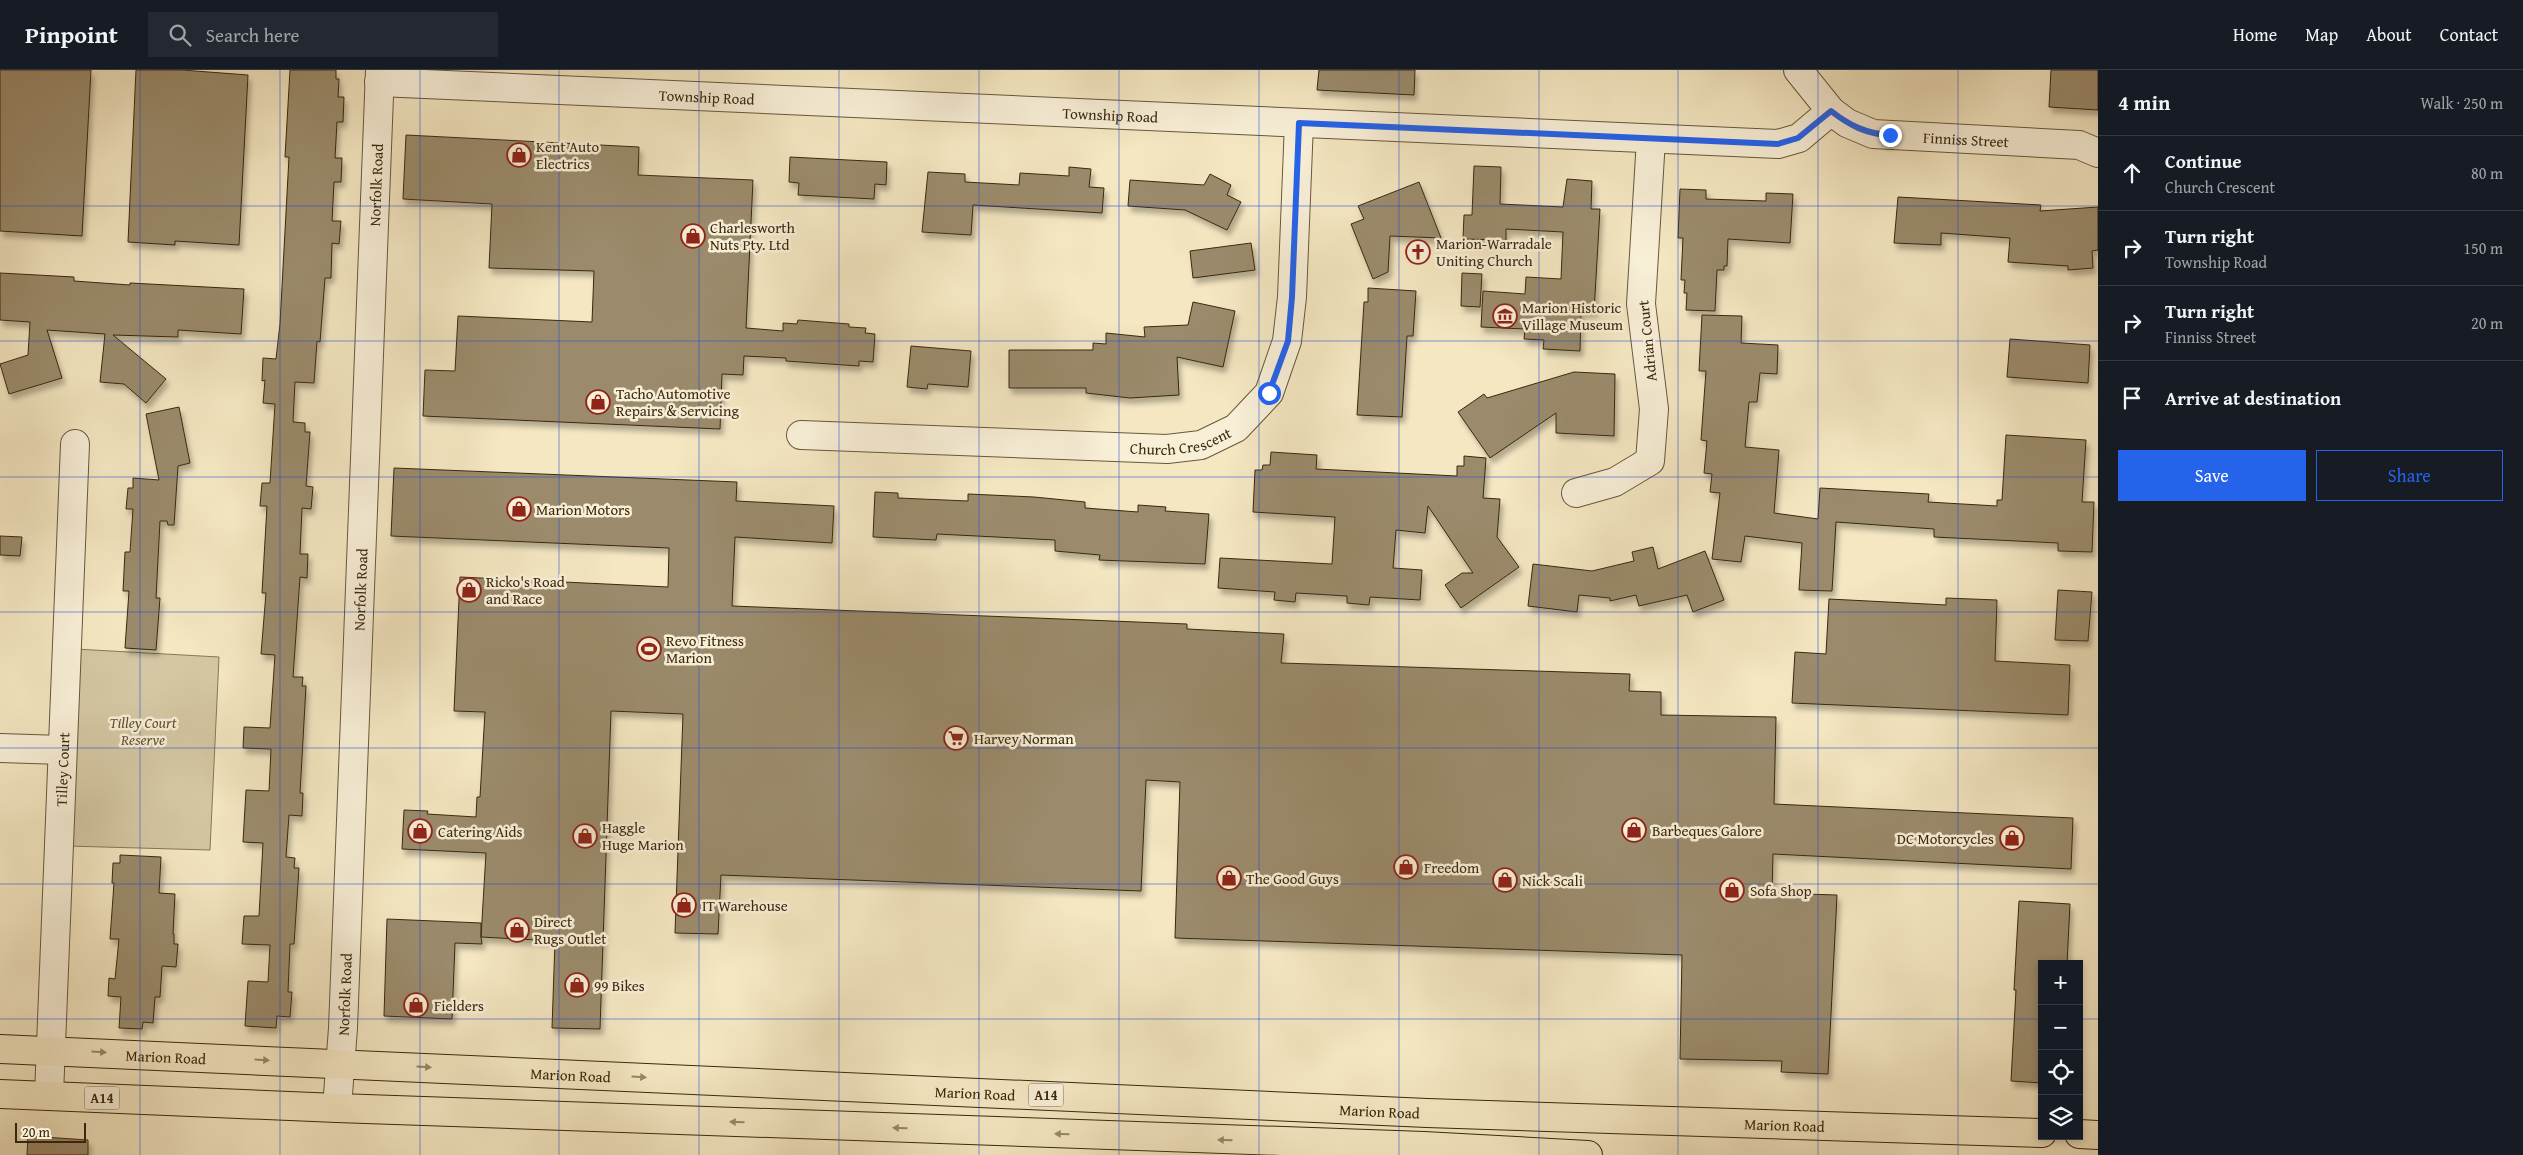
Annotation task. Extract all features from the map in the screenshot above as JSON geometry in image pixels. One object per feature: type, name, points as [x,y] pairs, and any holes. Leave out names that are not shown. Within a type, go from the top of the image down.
[{"type":"main road","name":"Marion Road","points":[[0,1049],[1427,1113],[2038,1133]]},
{"type":"main road","name":"A14","points":[[0,1094],[337,1108],[1414,1146],[1588,1155]]},
{"type":"main road","points":[[2083,1134],[2098,1135]]},
{"type":"street","name":"Finniss Street","points":[[1798,70],[1831,111],[1847,123],[1873,134],[2079,145],[2098,153]]},
{"type":"street","name":"Township Road","points":[[380,76],[1299,123],[1778,144],[1798,138],[1831,111]]},
{"type":"street","name":"Norfolk Road","points":[[337,1108],[341,1063],[380,76]]},
{"type":"street","name":"Church Crescent","points":[[801,435],[1167,449],[1201,445],[1236,428],[1269,393],[1288,341],[1292,297],[1299,123]]},
{"type":"street","name":"Adrian Court","points":[[1576,493],[1615,482],[1650,461],[1654,410],[1641,304],[1651,139]]},
{"type":"street","name":"Tilley Court","points":[[49,1095],[75,444]]},
{"type":"street","points":[[0,748],[62,750]]},
{"type":"green space","name":"Tilley Court Reserve","points":[[75,649],[219,657],[210,850],[67,846]]},
{"type":"building","points":[[0,70],[91,70],[82,236],[0,231]]},
{"type":"building","points":[[136,70],[182,70],[248,75],[239,245],[175,241],[175,245],[128,242]]},
{"type":"building","points":[[290,70],[336,70],[336,79],[339,79],[338,97],[344,97],[343,122],[337,122],[335,158],[342,158],[341,182],[334,182],[332,221],[341,221],[339,244],[332,243],[331,278],[325,278],[320,342],[317,341],[314,383],[295,382],[293,422],[305,423],[305,432],[310,432],[306,486],[313,487],[311,509],[302,508],[300,554],[308,554],[307,578],[300,577],[293,677],[303,677],[302,686],[306,686],[300,793],[303,793],[302,816],[289,815],[286,857],[295,858],[294,868],[299,868],[294,944],[290,944],[288,992],[292,992],[290,1017],[277,1016],[276,1028],[245,1026],[248,981],[268,982],[270,945],[242,944],[244,916],[259,916],[263,843],[243,842],[246,790],[269,791],[271,749],[243,748],[244,727],[270,728],[275,655],[261,654],[266,593],[262,593],[267,506],[260,506],[262,483],[270,483],[275,404],[263,403],[265,380],[262,381],[263,358],[276,359],[280,324],[289,157],[285,157]]},
{"type":"building","points":[[1319,70],[1415,70],[1414,95],[1317,90]]},
{"type":"building","points":[[2051,70],[2098,70],[2098,110],[2049,107]]},
{"type":"building","points":[[406,135],[639,147],[638,175],[753,180],[746,328],[783,331],[783,323],[797,324],[798,320],[849,324],[849,327],[866,328],[865,333],[875,334],[873,362],[859,361],[859,366],[786,361],[786,358],[744,356],[743,375],[722,374],[720,429],[423,416],[425,370],[455,371],[458,316],[592,322],[594,271],[489,268],[492,204],[403,199]]},
{"type":"building","points":[[790,157],[887,162],[886,185],[875,184],[874,199],[798,195],[799,183],[789,182]]},
{"type":"building","points":[[1474,166],[1501,167],[1500,204],[1563,207],[1567,179],[1592,181],[1591,209],[1600,209],[1594,312],[1581,311],[1580,351],[1543,349],[1544,340],[1524,339],[1525,329],[1481,327],[1483,291],[1525,294],[1526,277],[1561,279],[1563,232],[1506,229],[1506,240],[1463,239],[1464,215],[1472,215]]},
{"type":"building","points":[[1069,167],[1091,169],[1089,187],[1104,188],[1102,213],[973,205],[971,235],[922,232],[928,172],[965,174],[965,182],[1019,185],[1020,173],[1069,176]]},
{"type":"building","points":[[1210,174],[1231,185],[1227,195],[1241,202],[1227,230],[1185,210],[1128,206],[1130,180],[1204,185]]},
{"type":"building","points":[[1419,182],[1441,238],[1390,236],[1388,272],[1373,279],[1351,224],[1364,219],[1358,206]]},
{"type":"building","points":[[1680,189],[1706,190],[1706,199],[1766,201],[1766,193],[1793,194],[1790,243],[1728,239],[1727,266],[1724,266],[1724,270],[1717,270],[1715,311],[1686,310],[1687,293],[1684,293],[1685,280],[1681,280],[1683,238],[1678,238]]},
{"type":"building","points":[[1898,197],[2041,205],[2040,211],[2098,207],[2098,250],[2092,251],[2093,268],[2068,270],[2068,266],[2008,262],[2010,238],[1941,233],[1941,245],[1894,243]]},
{"type":"building","points":[[1251,243],[1255,270],[1193,278],[1190,251]]},
{"type":"building","points":[[0,273],[74,277],[74,281],[130,285],[130,283],[244,289],[241,334],[178,330],[178,337],[113,335],[166,379],[146,403],[124,384],[100,382],[105,334],[47,330],[62,378],[9,394],[0,364],[28,355],[30,322],[0,320]]},
{"type":"building","points":[[1462,273],[1482,274],[1480,307],[1461,306]]},
{"type":"building","points":[[1368,288],[1416,291],[1413,336],[1407,336],[1402,417],[1357,415],[1364,302],[1368,302]]},
{"type":"building","points":[[1193,302],[1235,311],[1223,367],[1177,357],[1179,395],[1130,398],[1086,393],[1086,388],[1009,388],[1009,350],[1093,350],[1093,343],[1106,344],[1106,333],[1145,337],[1144,327],[1188,325]]},
{"type":"building","points":[[1702,315],[1742,316],[1741,343],[1778,345],[1777,374],[1760,373],[1757,402],[1749,402],[1745,447],[1779,450],[1774,513],[1818,519],[1820,488],[1929,494],[1928,502],[1997,506],[1997,500],[2002,500],[2006,435],[2086,440],[2082,502],[2094,502],[2092,552],[2058,551],[2058,543],[1934,537],[1934,529],[1836,522],[1832,591],[1799,590],[1802,543],[1745,536],[1741,562],[1712,559],[1720,493],[1710,492],[1712,474],[1704,473],[1707,441],[1701,440],[1706,371],[1699,371]]},
{"type":"building","points":[[2010,339],[2090,345],[2088,383],[2007,377]]},
{"type":"building","points":[[911,346],[971,351],[968,387],[928,384],[927,389],[907,387]]},
{"type":"building","points":[[1574,372],[1615,374],[1614,436],[1556,433],[1556,413],[1490,458],[1458,412],[1484,394],[1487,398]]},
{"type":"building","points":[[179,407],[190,463],[178,466],[174,525],[168,525],[167,521],[160,521],[156,598],[160,598],[156,650],[125,648],[129,591],[123,591],[125,552],[130,552],[133,509],[126,509],[128,488],[133,488],[133,478],[159,480],[146,414]]},
{"type":"building","points":[[1271,452],[1317,455],[1316,469],[1457,476],[1457,466],[1464,466],[1464,456],[1486,458],[1483,498],[1500,499],[1497,537],[1519,567],[1461,608],[1445,585],[1462,573],[1473,573],[1428,506],[1425,533],[1396,530],[1393,568],[1422,570],[1420,600],[1370,597],[1369,605],[1347,603],[1347,596],[1296,593],[1295,602],[1274,600],[1275,592],[1218,588],[1220,558],[1332,564],[1335,517],[1253,512],[1255,470],[1262,470],[1263,465],[1270,465]]},
{"type":"building","points":[[394,468],[737,482],[736,501],[834,506],[832,543],[735,537],[732,606],[1187,624],[1187,629],[1284,634],[1281,663],[1630,674],[1629,691],[1661,692],[1661,715],[1776,717],[1774,804],[2073,818],[2071,869],[1773,854],[1772,893],[1837,895],[1828,1074],[1781,1072],[1782,1061],[1680,1059],[1682,955],[1175,938],[1180,782],[1146,780],[1141,891],[721,875],[718,934],[675,933],[683,714],[611,711],[600,1029],[552,1028],[555,941],[481,937],[486,853],[402,849],[404,810],[428,811],[427,814],[476,817],[477,797],[480,797],[485,712],[454,711],[460,577],[668,587],[669,548],[391,536]]},
{"type":"building","points":[[875,492],[898,493],[898,498],[968,501],[968,494],[1034,497],[1085,502],[1085,508],[1138,512],[1138,505],[1166,507],[1165,511],[1209,514],[1205,564],[1099,560],[1100,555],[1055,551],[1055,540],[937,534],[936,540],[873,537]]},
{"type":"building","points":[[0,536],[22,537],[20,556],[0,555]]},
{"type":"building","points":[[1653,547],[1658,569],[1705,551],[1724,600],[1693,612],[1687,595],[1639,606],[1636,595],[1610,601],[1610,598],[1579,595],[1577,612],[1528,606],[1533,564],[1592,571],[1634,561],[1632,552]]},
{"type":"building","points":[[2058,590],[2092,592],[2088,641],[2055,640]]},
{"type":"building","points":[[1946,598],[1997,600],[1995,661],[2070,665],[2068,715],[1792,703],[1795,652],[1826,654],[1829,599],[1946,605]]},
{"type":"building","points":[[120,855],[161,857],[159,893],[175,894],[173,934],[174,944],[178,944],[176,967],[162,966],[160,997],[155,997],[153,1023],[143,1022],[142,1029],[119,1028],[121,997],[108,996],[109,978],[115,979],[119,939],[110,939],[114,883],[112,883],[113,863],[120,863]]},
{"type":"building","points":[[2019,901],[2070,904],[2067,960],[2038,960],[2038,1083],[2011,1081],[2016,990],[2014,990]]},
{"type":"building","points":[[387,919],[481,923],[482,944],[455,943],[452,1019],[384,1016]]},
{"type":"building","points":[[28,1136],[88,1140],[88,1155],[27,1155]]},
{"type":"place","name":"Kent Auto Electrics","points":[[519,155]]},
{"type":"place","name":"Charlesworth Nuts Pty. Ltd","points":[[693,236]]},
{"type":"place","name":"Marion-Warradale Uniting Church","points":[[1418,252]]},
{"type":"place","name":"Marion Historic Village Museum","points":[[1505,316]]},
{"type":"place","name":"Tacho Automotive Repairs & Servicing","points":[[598,402]]},
{"type":"place","name":"Marion Motors","points":[[519,509]]},
{"type":"place","name":"Ricko's Road and Race","points":[[469,590]]},
{"type":"place","name":"Revo Fitness Marion","points":[[649,649]]},
{"type":"place","name":"Harvey Norman","points":[[956,738]]},
{"type":"place","name":"Barbeques Galore","points":[[1634,830]]},
{"type":"place","name":"Catering Aids","points":[[420,831]]},
{"type":"place","name":"Haggle Huge Marion","points":[[585,836]]},
{"type":"place","name":"DC Motorcycles","points":[[2012,838]]},
{"type":"place","name":"Freedom","points":[[1406,867]]},
{"type":"place","name":"The Good Guys","points":[[1229,878]]},
{"type":"place","name":"Nick Scali","points":[[1505,880]]},
{"type":"place","name":"Sofa Shop","points":[[1732,890]]},
{"type":"place","name":"IT Warehouse","points":[[684,905]]},
{"type":"place","name":"Direct Rugs Outlet","points":[[517,930]]},
{"type":"place","name":"99 Bikes","points":[[577,985]]},
{"type":"place","name":"Fielders","points":[[416,1005]]},
{"type":"route","points":[[1269,393],[1288,341],[1292,297],[1299,123],[1778,144],[1798,138],[1815,122],[1831,111],[1847,123],[1873,134],[1890,135]]}]
